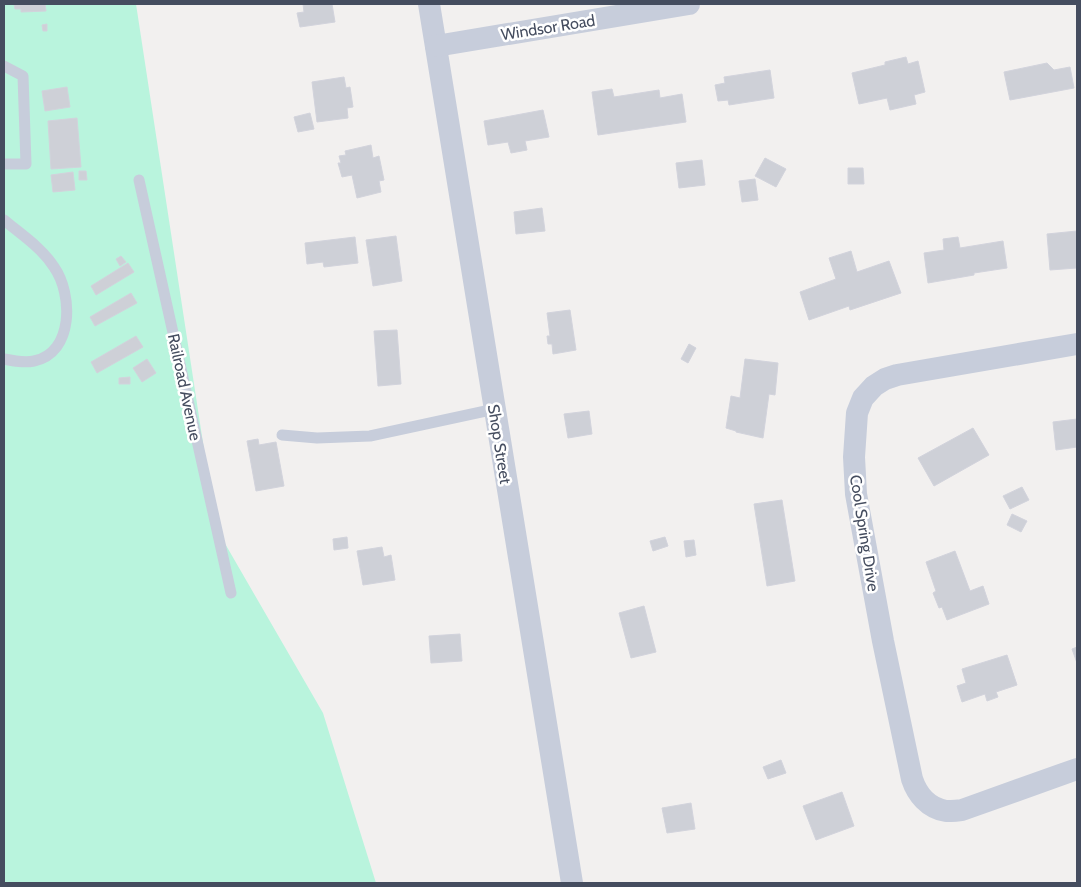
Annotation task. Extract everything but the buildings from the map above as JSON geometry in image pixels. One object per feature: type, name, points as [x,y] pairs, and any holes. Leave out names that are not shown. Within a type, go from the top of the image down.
[{"type":"street","name":"Shop Street","points":[[429,4],[572,883]]},
{"type":"street","name":"Windsor Road","points":[[436,46],[689,4]]},
{"type":"street","name":"Cool Spring Drive","points":[[1077,344],[885,379],[874,386],[863,398],[857,413],[854,457],[856,494],[883,641],[915,787],[921,796],[932,806],[945,811],[962,810],[1077,769]]},
{"type":"lane","points":[[4,66],[23,76],[26,164],[4,164]]},
{"type":"lane","name":"Railroad Avenue","points":[[139,180],[231,593]]},
{"type":"lane","points":[[4,220],[44,253],[56,269],[64,287],[67,307],[65,327],[59,346],[48,355],[35,361],[4,360]]},
{"type":"lane","points":[[282,435],[317,438],[370,436],[495,409]]},
{"type":"green space","points":[[4,4],[136,4],[216,528],[323,713],[376,883],[4,883]]}]
